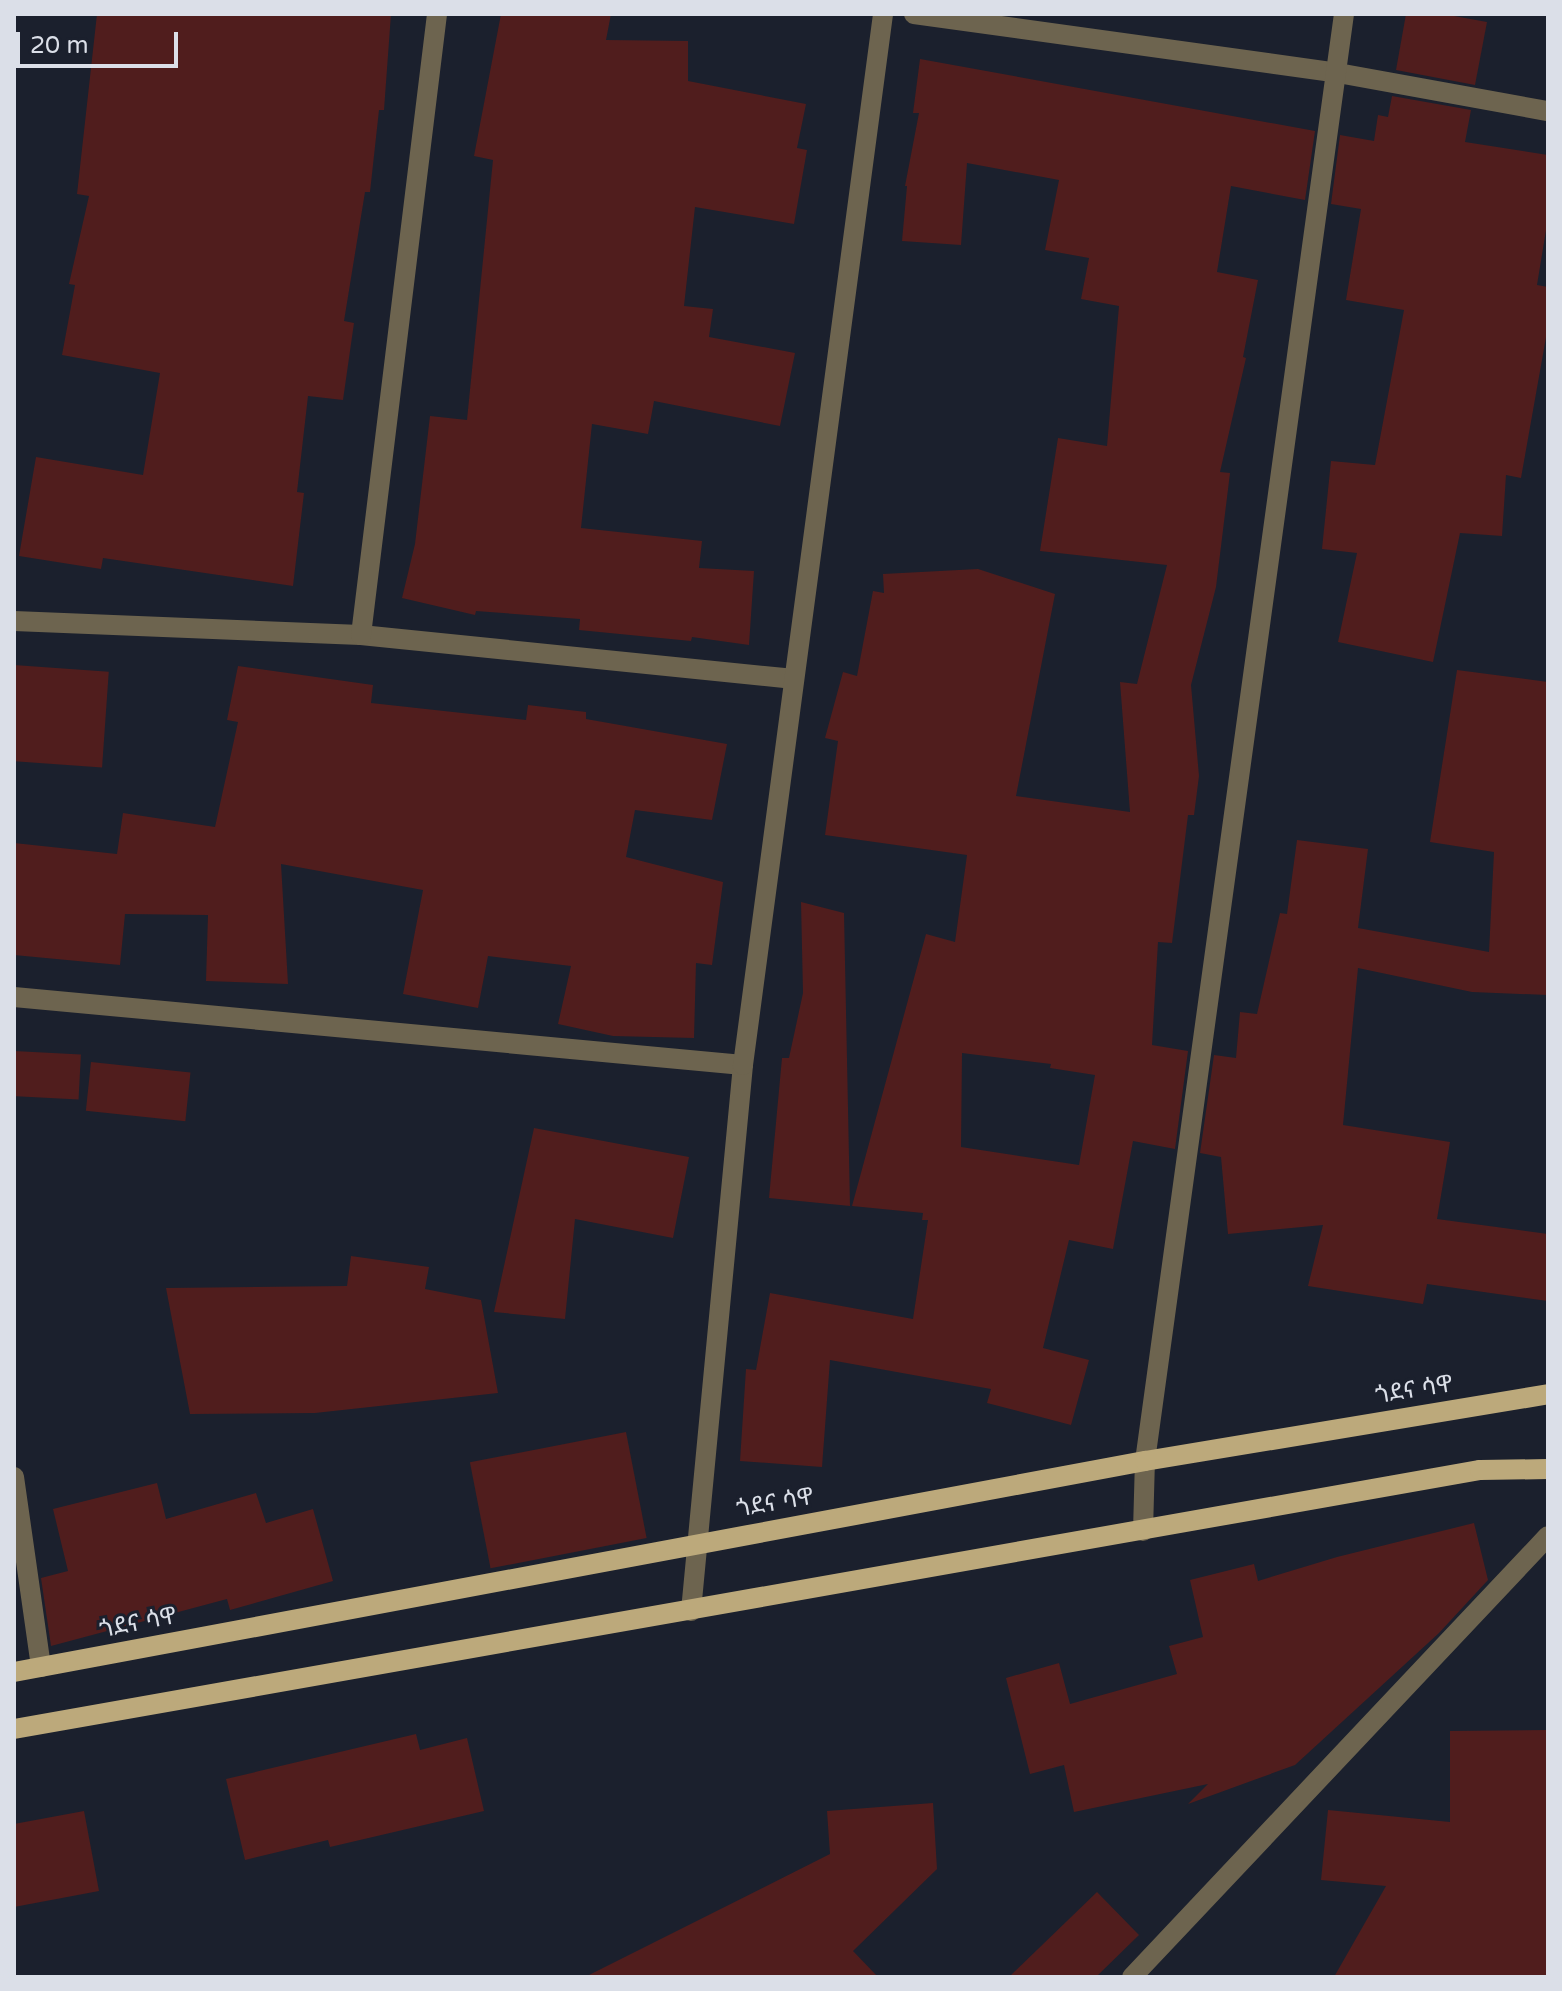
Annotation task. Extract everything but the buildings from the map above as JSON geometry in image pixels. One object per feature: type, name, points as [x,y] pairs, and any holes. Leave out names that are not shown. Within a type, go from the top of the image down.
[{"type":"main road","name":"ጎደና ሳዋ","points":[[14,1672],[1145,1461],[1548,1394]]},
{"type":"main road","points":[[14,1729],[1480,1470],[1548,1469]]},
{"type":"street","points":[[361,635],[437,14]]},
{"type":"street","points":[[691,1611],[743,1065],[883,14]]},
{"type":"street","points":[[914,14],[1338,73],[1548,111]]},
{"type":"street","points":[[1143,1531],[1145,1461],[1344,14]]},
{"type":"street","points":[[14,621],[361,635],[792,679]]},
{"type":"street","points":[[14,997],[743,1065]]},
{"type":"street","points":[[14,1477],[41,1667]]},
{"type":"street","points":[[1132,1977],[1548,1536]]}]
